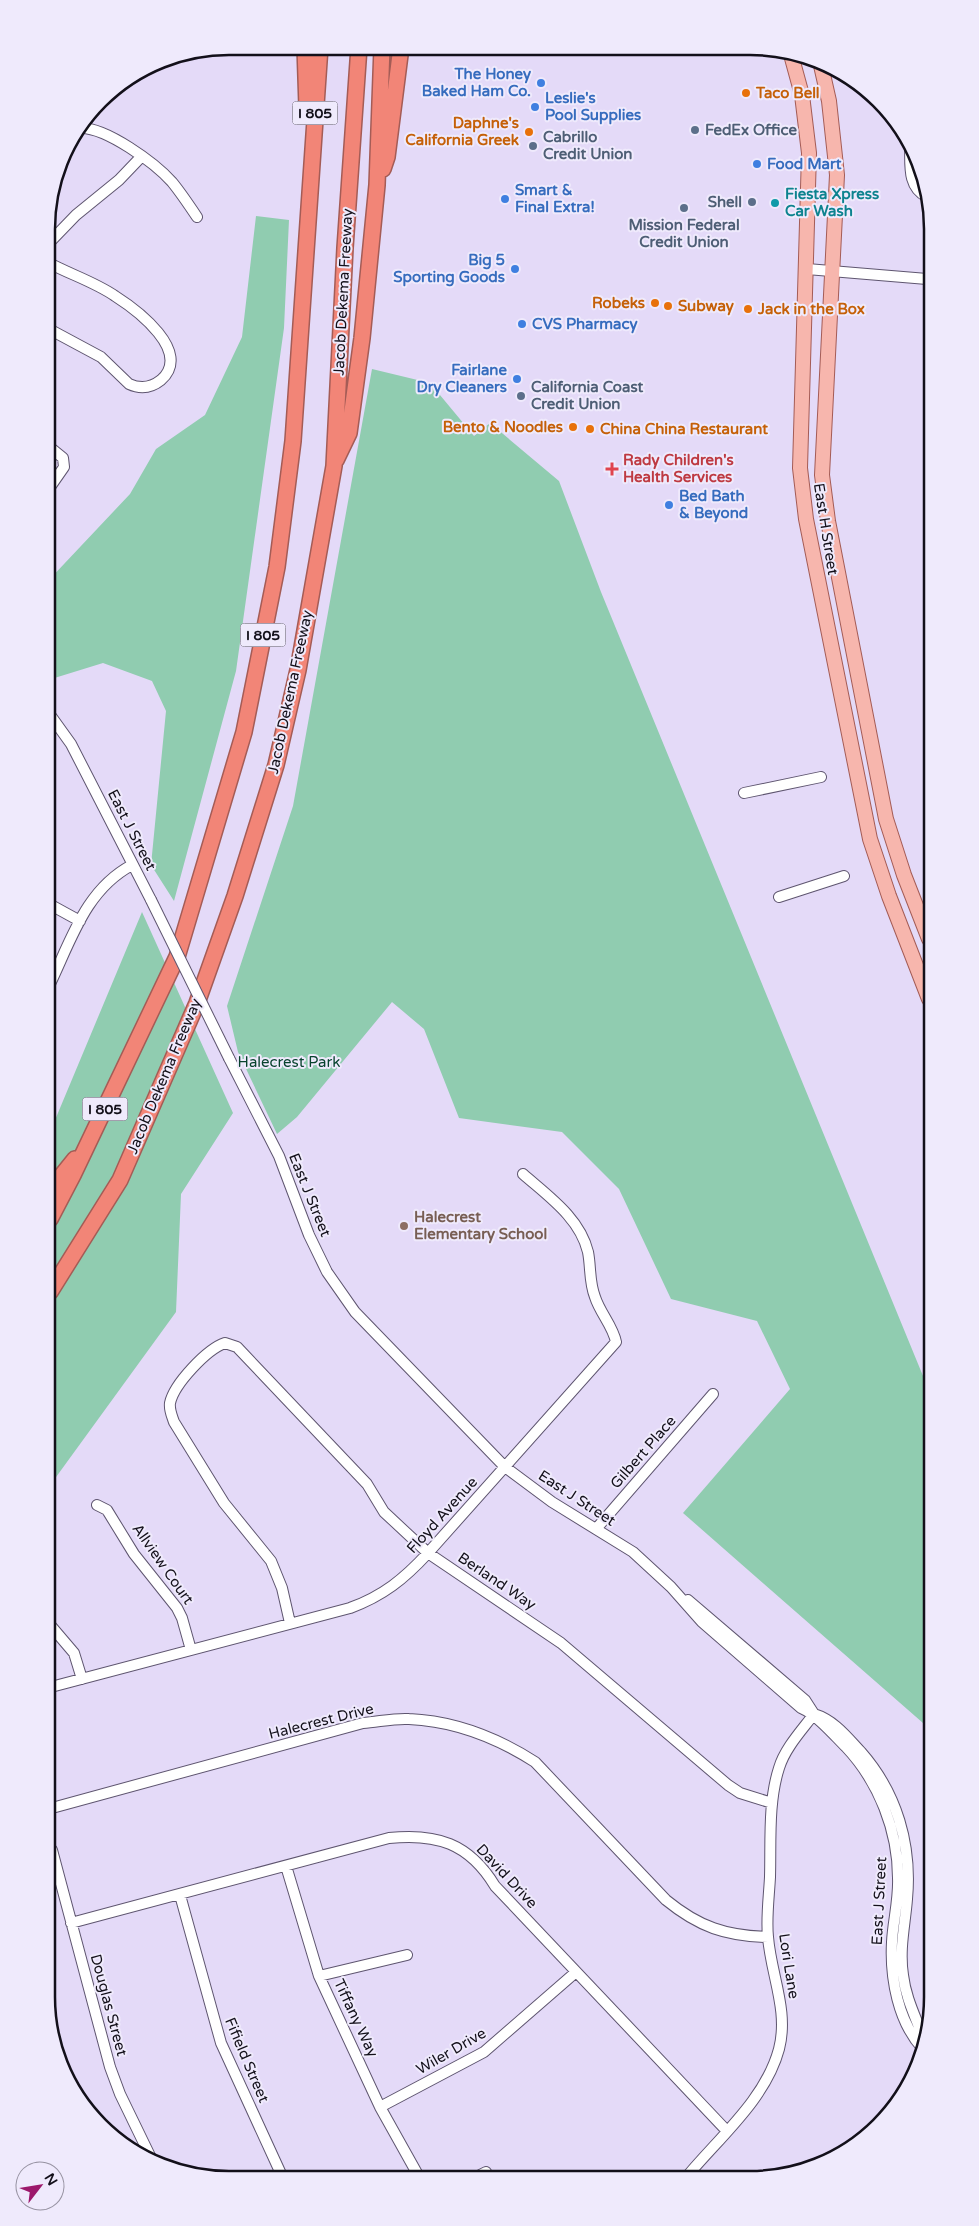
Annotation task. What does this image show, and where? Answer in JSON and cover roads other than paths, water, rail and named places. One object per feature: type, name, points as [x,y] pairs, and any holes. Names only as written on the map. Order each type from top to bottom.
[{"type":"highway","points":[[305,55],[310,179]]},
{"type":"highway","name":"I 805","points":[[55,1209],[177,957],[244,732],[277,567],[292,451],[319,55]]},
{"type":"highway","name":"Jacob Dekema Freeway","points":[[55,1284],[120,1180],[197,1003],[276,765],[296,680],[334,466],[345,248],[358,55]]},
{"type":"highway","points":[[334,466],[349,434],[362,338],[377,185],[382,55]]},
{"type":"highway","points":[[377,185],[387,157],[400,55]]},
{"type":"highway","points":[[55,1181],[86,1146]]},
{"type":"highway","points":[[55,1293],[74,1254]]},
{"type":"main road","name":"East H Street","points":[[793,60],[802,95],[809,153],[800,468],[806,519],[870,839],[889,896],[924,986]]},
{"type":"main road","name":"East H Street","points":[[822,71],[829,101],[836,174],[822,475],[828,521],[886,818],[904,875],[924,926]]},
{"type":"street","points":[[87,129],[106,133],[171,181],[197,217]]},
{"type":"street","points":[[55,237],[76,215],[119,180],[141,157]]},
{"type":"street","points":[[910,160],[910,172],[920,194]]},
{"type":"street","points":[[55,266],[114,295],[144,318],[168,347],[171,358],[169,368],[163,378],[155,384],[144,387],[134,386],[129,384],[102,357],[55,332]]},
{"type":"street","points":[[807,269],[924,278]]},
{"type":"street","points":[[55,452],[63,458],[64,467],[55,480]]},
{"type":"street","name":"East J Street","points":[[55,722],[71,744],[132,865],[152,900],[228,1058],[279,1156],[309,1235],[327,1272],[346,1301],[377,1336],[504,1467],[552,1502],[624,1546],[671,1587],[709,1615],[798,1694],[862,1766],[888,1818],[897,1853],[898,1878],[892,1943],[893,1970],[904,2019],[918,2041]]},
{"type":"street","points":[[744,792],[821,777]]},
{"type":"street","points":[[55,973],[80,921],[100,888],[115,875],[132,865]]},
{"type":"street","points":[[779,897],[844,876]]},
{"type":"street","points":[[55,907],[80,921]]},
{"type":"street","name":"Floyd Avenue","points":[[55,1686],[350,1608],[374,1599],[397,1584],[428,1553],[616,1342],[614,1334],[595,1297],[588,1270],[588,1253],[581,1231],[569,1216],[523,1174]]},
{"type":"street","name":"Berland Way","points":[[290,1623],[282,1588],[271,1561],[224,1503],[174,1422],[170,1411],[174,1388],[215,1347],[226,1343],[237,1347],[367,1484],[384,1512],[428,1553],[561,1643],[728,1785],[740,1793],[772,1803]]},
{"type":"street","name":"Gilbert Place","points":[[596,1529],[713,1394]]},
{"type":"street","name":"Allview Court","points":[[97,1505],[107,1510],[134,1554],[177,1608],[182,1618],[191,1650]]},
{"type":"street","points":[[55,1631],[74,1653],[82,1679]]},
{"type":"street","name":"East J Street","points":[[814,1714],[826,1718],[870,1762],[886,1789],[900,1821],[908,1875],[901,1950],[903,1975],[910,2009],[920,2034]]},
{"type":"street","name":"Lori Lane","points":[[692,2171],[758,2095],[768,2078],[779,2050],[781,2005],[768,1937],[772,1803],[779,1767],[793,1741],[814,1714]]},
{"type":"street","name":"Halecrest Drive","points":[[55,1807],[363,1724],[408,1719],[477,1731],[514,1749],[535,1762],[666,1900],[692,1920],[722,1932],[768,1937]]},
{"type":"street","name":"David Drive","points":[[71,1923],[389,1838],[410,1835],[436,1838],[459,1848],[477,1863],[495,1886],[726,2130]]},
{"type":"street","name":"Douglas Street","points":[[55,1862],[110,2067],[120,2094],[148,2151]]},
{"type":"street","name":"Tiffany Way","points":[[286,1866],[319,1976],[380,2107],[416,2171]]},
{"type":"street","name":"Fifield Street","points":[[180,1894],[221,2043],[280,2171]]},
{"type":"street","points":[[319,1976],[407,1954]]},
{"type":"street","name":"Wiler Drive","points":[[380,2107],[484,2052],[576,1972]]},
{"type":"place","name":"The Honey Baked Ham Co.","points":[[541,83]]},
{"type":"place","name":"Taco Bell","points":[[746,93]]},
{"type":"place","name":"Leslie's Pool Supplies","points":[[535,107]]},
{"type":"place","name":"FedEx Office","points":[[695,130]]},
{"type":"place","name":"Daphne's California Greek","points":[[529,132]]},
{"type":"place","name":"Cabrillo Credit Union","points":[[533,146]]},
{"type":"place","name":"Food Mart","points":[[757,164]]},
{"type":"place","name":"Smart & Final Extra!","points":[[505,199]]},
{"type":"place","name":"Shell","points":[[752,202]]},
{"type":"place","name":"Fiesta Xpress Car Wash","points":[[775,203]]},
{"type":"place","name":"Mission Federal Credit Union","points":[[684,208]]},
{"type":"place","name":"Big 5 Sporting Goods","points":[[515,269]]},
{"type":"place","name":"Robeks","points":[[655,303]]},
{"type":"place","name":"Subway","points":[[668,306]]},
{"type":"place","name":"Jack in the Box","points":[[748,309]]},
{"type":"place","name":"CVS Pharmacy","points":[[522,324]]},
{"type":"place","name":"Fairlane Dry Cleaners","points":[[517,379]]},
{"type":"place","name":"California Coast Credit Union","points":[[521,396]]},
{"type":"place","name":"Bento & Noodles","points":[[573,427]]},
{"type":"place","name":"China China Restaurant","points":[[590,429]]},
{"type":"place","name":"Rady Children's Health Services","points":[[612,469]]},
{"type":"place","name":"Bed Bath & Beyond","points":[[669,505]]},
{"type":"place","name":"Halecrest Elementary School","points":[[404,1226]]},
{"type":"park label","name":"Halecrest Park","points":[[289,1062]]}]
